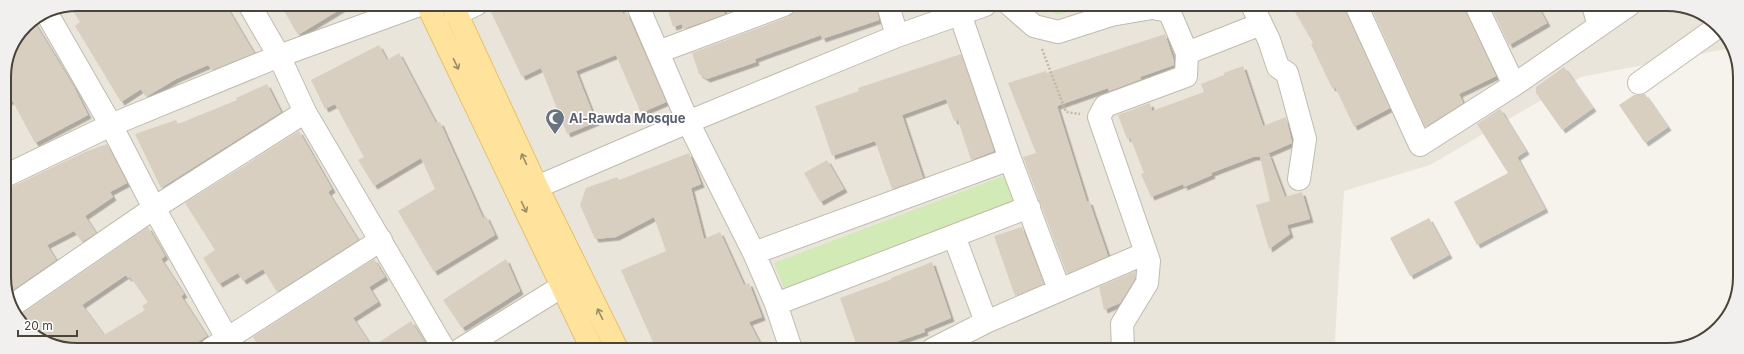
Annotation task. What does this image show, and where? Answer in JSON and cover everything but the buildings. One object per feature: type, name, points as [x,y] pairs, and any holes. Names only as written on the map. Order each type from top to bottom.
[{"type":"main road","points":[[430,11],[589,343]]},
{"type":"main road","points":[[442,35],[457,15],[537,187],[614,343]]},
{"type":"street","points":[[253,11],[279,56],[305,112],[441,343]]},
{"type":"street","points":[[11,173],[111,125],[279,56],[403,11]]},
{"type":"street","points":[[640,11],[688,122],[754,253],[776,304],[789,343]]},
{"type":"street","points":[[658,52],[768,11]]},
{"type":"street","points":[[890,11],[897,36]]},
{"type":"street","points":[[537,187],[688,122],[897,36],[968,11]]},
{"type":"street","points":[[1017,11],[1034,26],[1058,32],[1111,15],[1134,11]]},
{"type":"street","points":[[1123,343],[1122,324],[1146,283],[1149,261],[1099,117],[1105,106],[1186,76],[1187,53],[1169,11]]},
{"type":"street","points":[[1359,11],[1420,145],[1514,85],[1620,11]]},
{"type":"street","points":[[1479,11],[1514,85]]},
{"type":"street","points":[[1595,11],[1599,26]]},
{"type":"street","points":[[960,14],[1010,159],[1059,289]]},
{"type":"street","points":[[1187,53],[1256,14],[1270,40],[1278,67],[1286,73],[1305,139],[1299,179]]},
{"type":"street","points":[[49,18],[111,125],[223,343]]},
{"type":"street","points":[[1640,83],[1714,30]]},
{"type":"street","points":[[16,302],[154,208],[305,112]]},
{"type":"street","points":[[754,253],[1010,159]]},
{"type":"street","points":[[776,304],[1029,207]]},
{"type":"street","points":[[954,236],[986,322]]},
{"type":"street","points":[[227,343],[381,240]]},
{"type":"street","points":[[945,343],[986,322],[1059,289],[1146,253]]},
{"type":"street","points":[[471,343],[561,287]]},
{"type":"path","points":[[1034,26],[1066,112],[1099,117]]},
{"type":"shaded area","points":[[77,11],[1667,11],[1680,12],[1688,15],[1700,20],[1714,30],[1726,49],[1581,77],[1430,165],[1344,191],[1336,343],[64,342],[48,336],[30,324],[18,306],[12,290],[11,73],[13,60],[25,37],[34,27],[44,20],[56,15]]},
{"type":"green space","points":[[1051,11],[1070,11],[1057,15]]},
{"type":"green space","points":[[1006,175],[1019,208],[787,296],[774,263]]},
{"type":"place","name":"Al-Rawda Mosque","points":[[555,135]]}]
